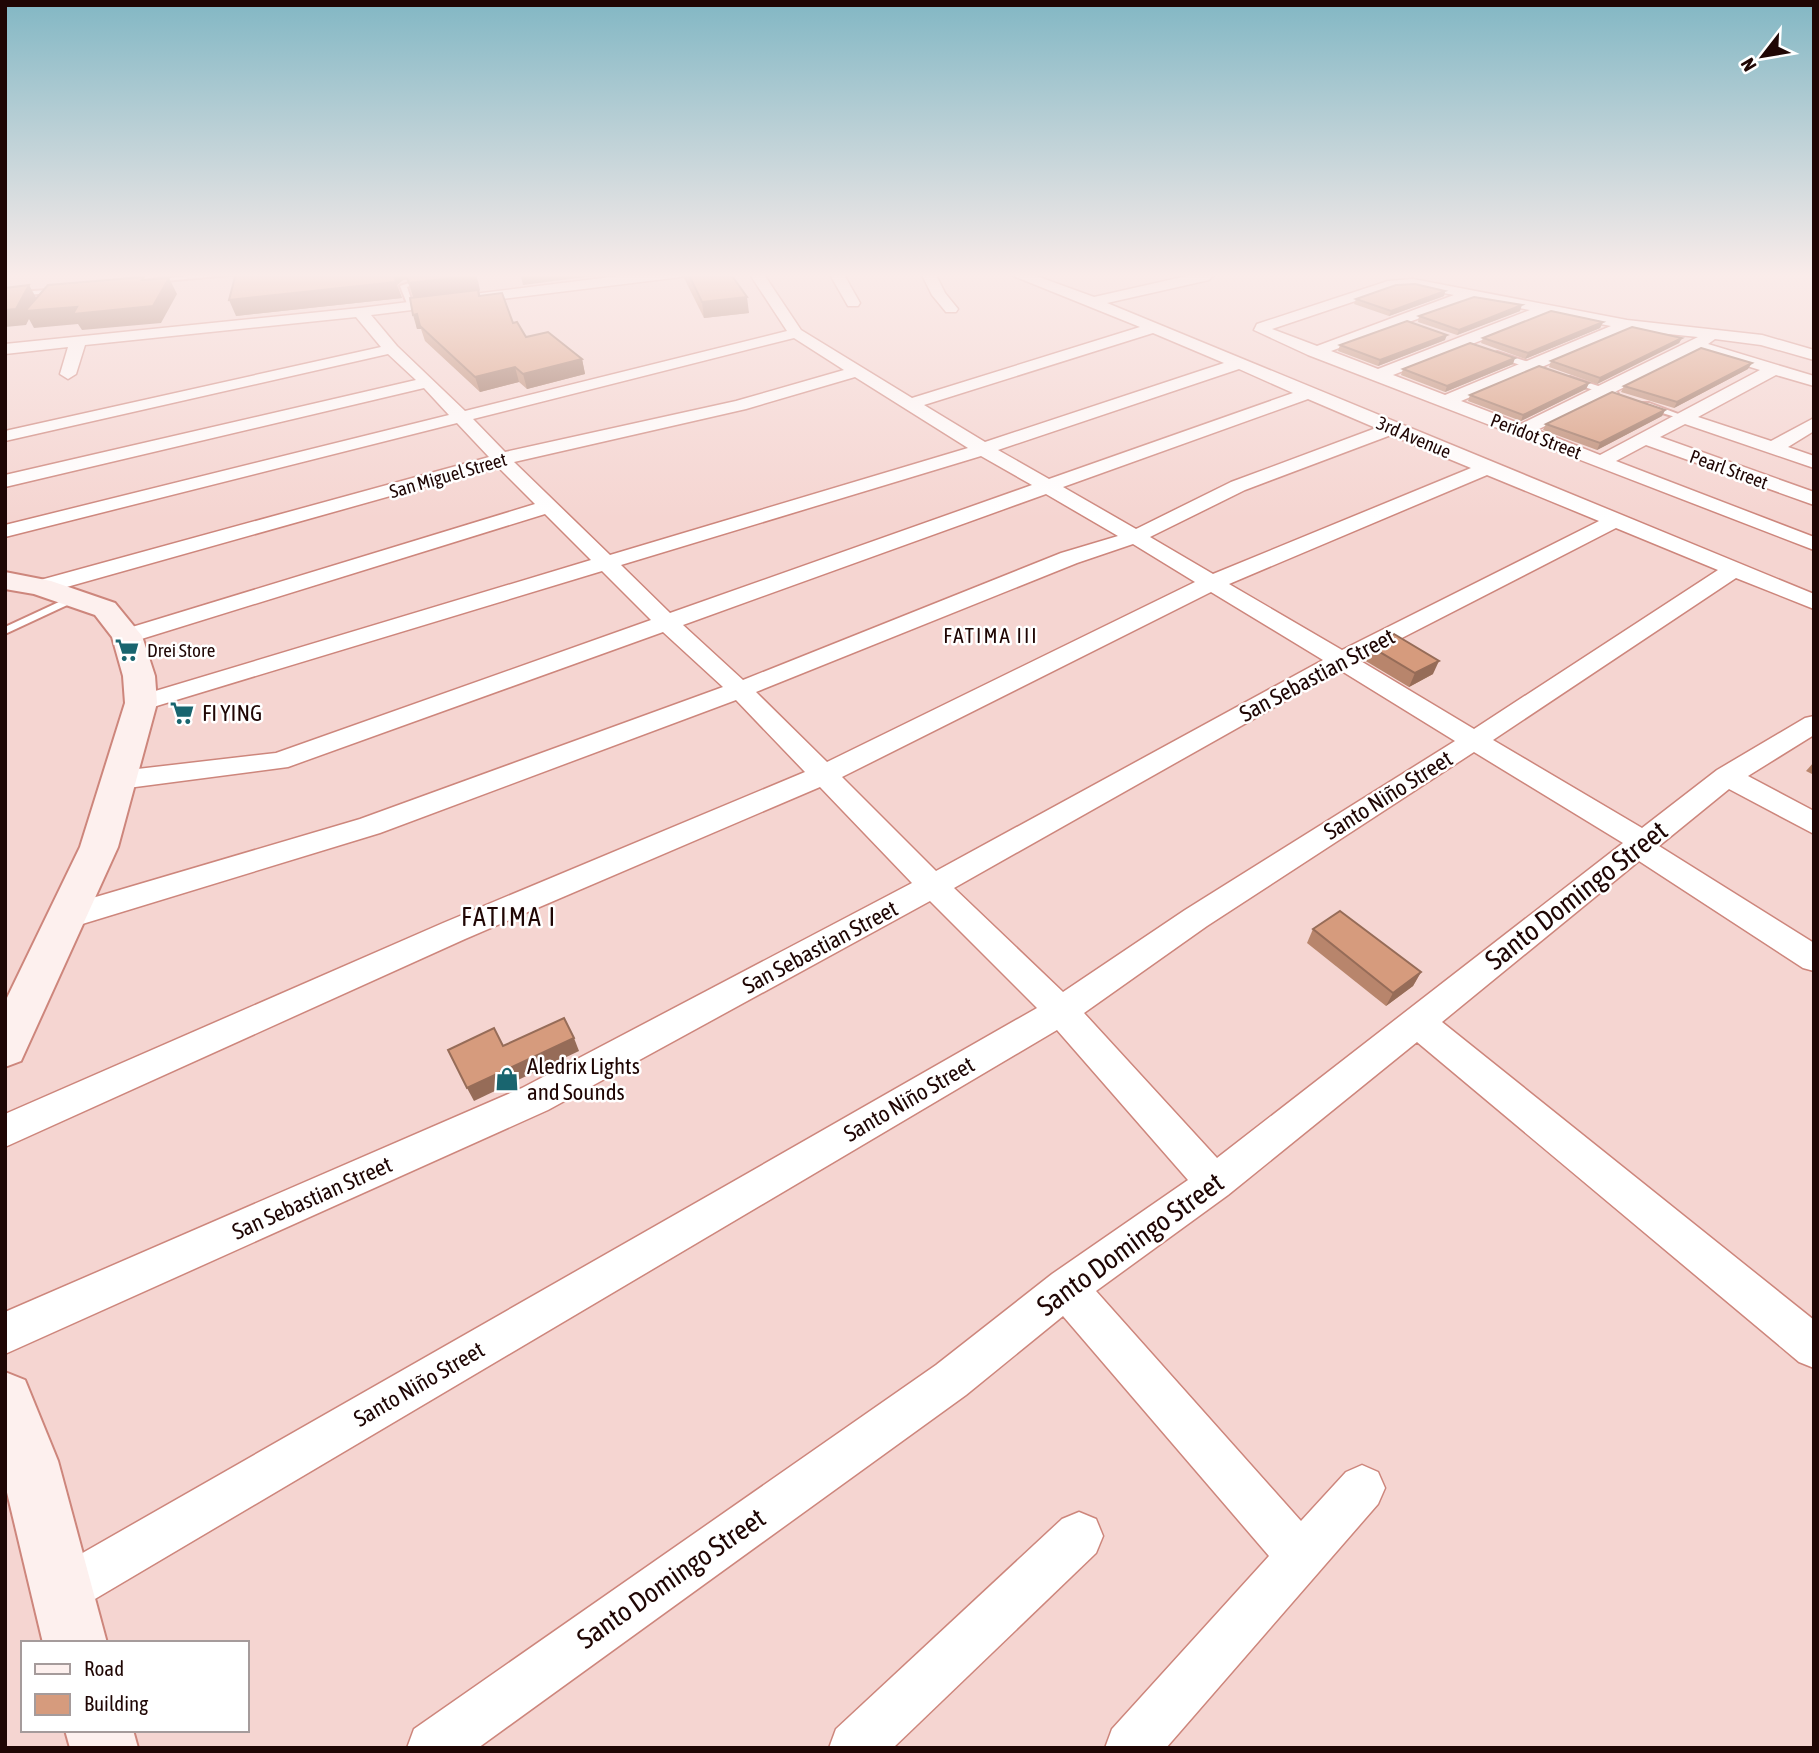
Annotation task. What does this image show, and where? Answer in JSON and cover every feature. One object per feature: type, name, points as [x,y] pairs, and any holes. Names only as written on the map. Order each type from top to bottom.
[{"type":"main road","points":[[5,1048],[99,847],[141,704],[139,676],[127,636],[105,609],[74,597],[16,584]]},
{"type":"main road","points":[[5,1400],[29,1461],[68,1617]]},
{"type":"street","points":[[68,374],[74,355]]},
{"type":"street","points":[[5,436],[365,355]]},
{"type":"street","points":[[398,355],[428,382],[501,459],[666,622],[740,690],[933,887],[1061,1011],[1215,1183]]},
{"type":"street","points":[[5,531],[705,355]]},
{"type":"street","points":[[831,355],[983,449],[1475,740],[1640,844],[1814,959]]},
{"type":"street","points":[[909,404],[1068,355]]},
{"type":"street","name":"3rd Avenue","points":[[1217,355],[1814,602]]},
{"type":"street","name":"Peridot Street","points":[[1321,355],[1814,544]]},
{"type":"street","points":[[1377,376],[1431,355]]},
{"type":"street","points":[[1447,401],[1558,355]]},
{"type":"street","points":[[1521,430],[1678,355]]},
{"type":"street","points":[[1726,355],[1814,381]]},
{"type":"street","points":[[141,704],[983,449],[1239,364]]},
{"type":"street","points":[[1600,462],[1775,369]]},
{"type":"street","name":"San Miguel Street","points":[[16,584],[501,459],[740,405],[857,371]]},
{"type":"street","points":[[5,481],[428,382]]},
{"type":"street","points":[[120,780],[279,761],[1309,393]]},
{"type":"street","points":[[1685,418],[1814,462]]},
{"type":"street","points":[[1773,448],[1814,423]]},
{"type":"street","points":[[66,917],[370,825],[740,690],[1069,558],[1135,537],[1238,486],[1393,428]]},
{"type":"street","name":"Pearl Street","points":[[1644,438],[1814,499]]},
{"type":"street","points":[[5,1132],[454,931],[824,775],[1210,583],[1487,468]]},
{"type":"street","points":[[127,636],[550,506]]},
{"type":"street","name":"San Sebastian Street","points":[[5,1333],[535,1099],[933,887],[1339,661],[1614,521]]},
{"type":"street","name":"Santo Niño Street","points":[[68,1617],[1061,1011],[1196,918],[1475,740],[1734,569]]},
{"type":"street","name":"Santo Domingo Street","points":[[433,1748],[951,1380],[1066,1288],[1215,1183],[1727,776],[1814,724]]},
{"type":"street","points":[[1727,776],[1814,824]]},
{"type":"street","points":[[1416,1021],[1814,1347]]},
{"type":"street","points":[[1066,1288],[1301,1556]]},
{"type":"street","points":[[1131,1748],[1362,1488]]},
{"type":"street","points":[[855,1748],[1079,1536]]},
{"type":"lane","points":[[1500,355],[1628,398]]},
{"type":"lane","points":[[1639,402],[1685,418]]},
{"type":"lane","points":[[5,631],[74,597]]},
{"type":"building","points":[[451,355],[577,355],[582,359],[523,374],[515,367],[475,377]]},
{"type":"building","points":[[1366,355],[1394,355],[1380,360]]},
{"type":"building","points":[[1440,355],[1505,355],[1515,358],[1447,386],[1403,369]]},
{"type":"building","points":[[1566,355],[1648,355],[1600,378],[1551,361]]},
{"type":"building","points":[[1687,355],[1724,355],[1752,363],[1677,402],[1624,386]]},
{"type":"building","points":[[1539,366],[1589,383],[1523,415],[1470,395]]},
{"type":"building","points":[[1612,392],[1665,410],[1600,443],[1546,424]]},
{"type":"building","points":[[1394,634],[1439,661],[1415,673],[1370,646]]},
{"type":"building","points":[[1340,911],[1421,972],[1393,993],[1313,929]]},
{"type":"building","points":[[564,1018],[574,1038],[467,1088],[448,1050],[494,1028],[503,1046]]},
{"type":"place","name":"Drei Store","points":[[127,650]]},
{"type":"place","name":"FI YING","points":[[182,713]]},
{"type":"place","name":"Aledrix Lights and Sounds","points":[[507,1079]]},
{"type":"district","name":"FATIMA III","points":[[991,636]]},
{"type":"district","name":"FATIMA I","points":[[509,917]]}]
